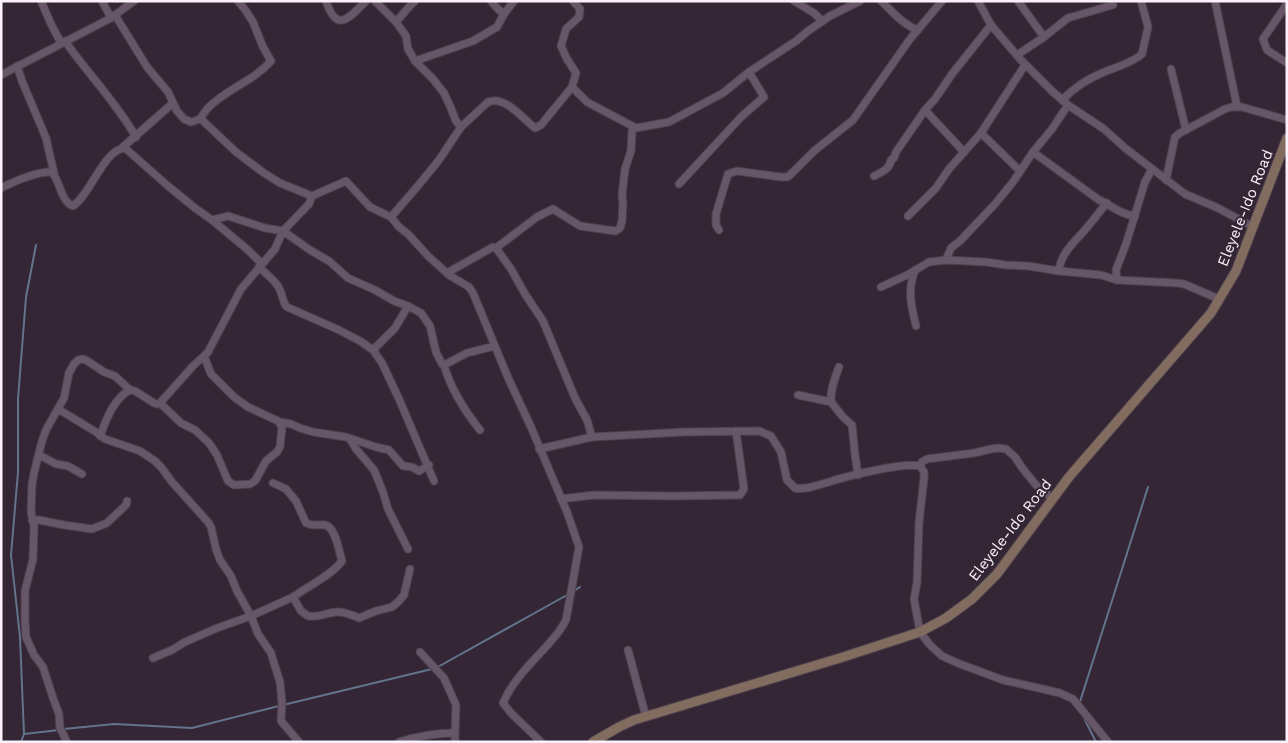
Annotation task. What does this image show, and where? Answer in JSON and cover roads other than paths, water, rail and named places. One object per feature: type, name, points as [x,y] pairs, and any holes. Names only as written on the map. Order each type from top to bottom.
[{"type":"main road","name":"Eleyele-Ido Road","points":[[593,742],[619,727],[646,717],[920,632],[960,609],[998,574],[1069,477],[1211,313],[1236,271],[1287,138]]},
{"type":"street","points":[[41,1],[51,24],[63,42],[106,93],[136,137]]},
{"type":"street","points":[[102,1],[147,66],[168,92],[177,111],[184,119],[191,122],[201,119],[208,108],[266,68],[271,61],[253,22],[238,1]]},
{"type":"street","points":[[1,75],[113,17],[134,1]]},
{"type":"street","points":[[326,1],[334,16],[339,20],[344,20],[366,1]]},
{"type":"street","points":[[374,1],[396,22],[406,36],[408,49],[415,60],[444,93],[456,121],[461,127]]},
{"type":"street","points":[[396,22],[415,1]]},
{"type":"street","points":[[492,1],[504,14]]},
{"type":"street","points":[[415,60],[473,41],[498,27],[504,14],[514,1]]},
{"type":"street","points":[[392,218],[439,160],[461,127],[488,102],[492,100],[497,101],[512,108],[533,127],[538,128],[572,88],[576,73],[561,46],[566,29],[579,17],[580,9],[573,1]]},
{"type":"street","points":[[794,1],[822,21]]},
{"type":"street","points":[[572,88],[587,102],[636,128],[669,122],[724,93],[749,72],[796,41],[822,21],[860,1]]},
{"type":"street","points":[[881,1],[911,27],[918,30]]},
{"type":"street","points":[[719,230],[716,225],[716,214],[728,174],[737,171],[781,177],[790,175],[814,151],[853,120],[910,39],[942,1]]},
{"type":"street","points":[[978,1],[991,25],[1017,56],[1065,103],[1104,129],[1124,148],[1185,194],[1253,226]]},
{"type":"street","points":[[1018,1],[1044,37]]},
{"type":"street","points":[[946,260],[951,248],[995,204],[1013,182],[1033,152],[1052,129],[1070,92],[1101,73],[1129,62],[1142,54],[1148,27],[1141,1]]},
{"type":"street","points":[[1215,1],[1237,106]]},
{"type":"street","points":[[1287,4],[1263,39],[1267,50],[1287,63]]},
{"type":"street","points":[[1017,56],[1068,18],[1113,5]]},
{"type":"street","points":[[874,176],[887,169],[901,144],[925,110],[991,25]]},
{"type":"street","points":[[908,216],[936,188],[949,169],[981,133],[1025,64]]},
{"type":"street","points":[[17,66],[46,138],[54,173],[66,201],[72,206],[77,203],[93,182],[104,163],[116,150],[123,148],[173,103]]},
{"type":"street","points":[[1171,69],[1186,130]]},
{"type":"street","points":[[679,184],[742,116],[764,97],[749,72]]},
{"type":"street","points":[[1166,180],[1174,139],[1177,135],[1225,109],[1237,106],[1287,120]]},
{"type":"street","points":[[925,110],[964,152]]},
{"type":"street","points":[[201,119],[236,152],[264,173],[280,183],[312,196]]},
{"type":"street","points":[[447,273],[493,247],[496,248],[537,217],[553,209],[580,226],[608,230],[620,228],[625,169],[631,151],[634,127]]},
{"type":"street","points":[[981,133],[1020,171]]},
{"type":"street","points":[[123,148],[248,250],[278,286],[284,304],[287,307],[338,330],[373,350],[400,399],[434,481]]},
{"type":"street","points":[[1033,152],[1099,200],[1126,215],[1135,216]]},
{"type":"street","points":[[1117,280],[1116,270],[1145,182],[1152,169]]},
{"type":"street","points":[[1,188],[39,174],[50,171],[54,173]]},
{"type":"street","points":[[160,403],[208,352],[241,289],[275,249],[283,231],[308,204],[312,196],[346,181],[370,207],[392,218],[428,256],[447,273],[471,290],[567,512],[579,546],[566,620],[553,640],[519,677],[503,702],[511,713],[540,742]]},
{"type":"street","points":[[1059,271],[1060,261],[1071,245],[1107,203]]},
{"type":"street","points":[[212,220],[228,216],[265,228],[283,231],[328,261],[348,278],[421,313],[430,326],[436,352],[440,362],[444,365],[461,404],[480,430]]},
{"type":"street","points":[[496,248],[542,321],[575,398],[588,420],[592,437]]},
{"type":"street","points":[[881,287],[929,262],[946,260],[1028,266],[1101,275],[1117,280],[1177,283],[1219,298]]},
{"type":"street","points":[[915,270],[910,285],[911,307],[916,326]]},
{"type":"street","points":[[373,350],[395,328],[408,306]]},
{"type":"street","points":[[444,365],[467,353],[495,346]]},
{"type":"street","points":[[204,356],[211,374],[234,397],[248,407],[280,422],[313,432],[350,438],[376,448],[388,450],[403,466],[412,467],[418,471],[428,465]]},
{"type":"street","points":[[67,742],[60,728],[59,714],[43,668],[28,643],[25,628],[25,591],[33,559],[34,526],[31,512],[34,473],[46,430],[66,391],[69,373],[74,364],[82,359],[86,360],[104,372],[115,376],[130,390],[135,391],[154,403],[160,403],[179,421],[195,430],[209,443],[217,455],[228,481],[234,485],[253,483],[266,461],[279,450],[282,427],[280,422]]},
{"type":"street","points":[[838,367],[830,396],[831,402],[853,427],[858,474]]},
{"type":"street","points":[[100,436],[118,399],[130,390]]},
{"type":"street","points":[[798,395],[831,402]]},
{"type":"street","points":[[58,409],[110,442],[140,451],[155,461],[208,522],[220,560],[231,576],[258,634],[270,653],[278,673],[282,696],[281,721],[299,742]]},
{"type":"street","points":[[540,449],[592,437],[759,430],[772,436],[781,452],[787,480],[795,488],[804,488],[858,474],[905,465],[920,466],[924,472],[924,478],[919,523],[917,583],[914,599],[920,632],[942,656],[960,664],[1003,680],[1060,693],[1068,697],[1079,706],[1108,742]]},
{"type":"street","points":[[561,499],[594,495],[740,495],[744,489],[736,431]]},
{"type":"street","points":[[350,438],[356,449],[374,470],[388,508],[408,549]]},
{"type":"street","points":[[920,466],[927,459],[998,448],[1006,450],[1015,457],[1036,485],[1053,499]]},
{"type":"street","points":[[38,457],[44,457],[56,464],[68,466],[82,474]]},
{"type":"street","points":[[153,658],[217,628],[251,616],[293,597],[338,567],[342,561],[335,535],[330,527],[326,525],[312,526],[306,523],[296,501],[286,489],[273,483]]},
{"type":"street","points":[[32,520],[92,529],[107,523],[127,501]]},
{"type":"street","points":[[293,597],[301,611],[308,616],[321,616],[337,612],[359,618],[392,607],[399,601],[404,595],[410,569]]},
{"type":"street","points":[[628,650],[646,717]]},
{"type":"street","points":[[420,652],[444,678],[456,705],[455,742]]},
{"type":"street","points":[[399,742],[412,737],[455,733]]},
{"type":"waterway","points":[[21,742],[24,734],[20,637],[11,555],[18,472],[18,399],[26,297],[36,245]]},
{"type":"waterway","points":[[1079,705],[1148,487]]},
{"type":"waterway","points":[[574,591],[580,587]]},
{"type":"waterway","points":[[436,668],[567,595]]},
{"type":"waterway","points":[[283,705],[432,669]]},
{"type":"waterway","points":[[64,729],[114,724],[192,728],[279,706]]},
{"type":"waterway","points":[[1084,718],[1096,742]]},
{"type":"waterway","points":[[24,734],[59,730]]}]
